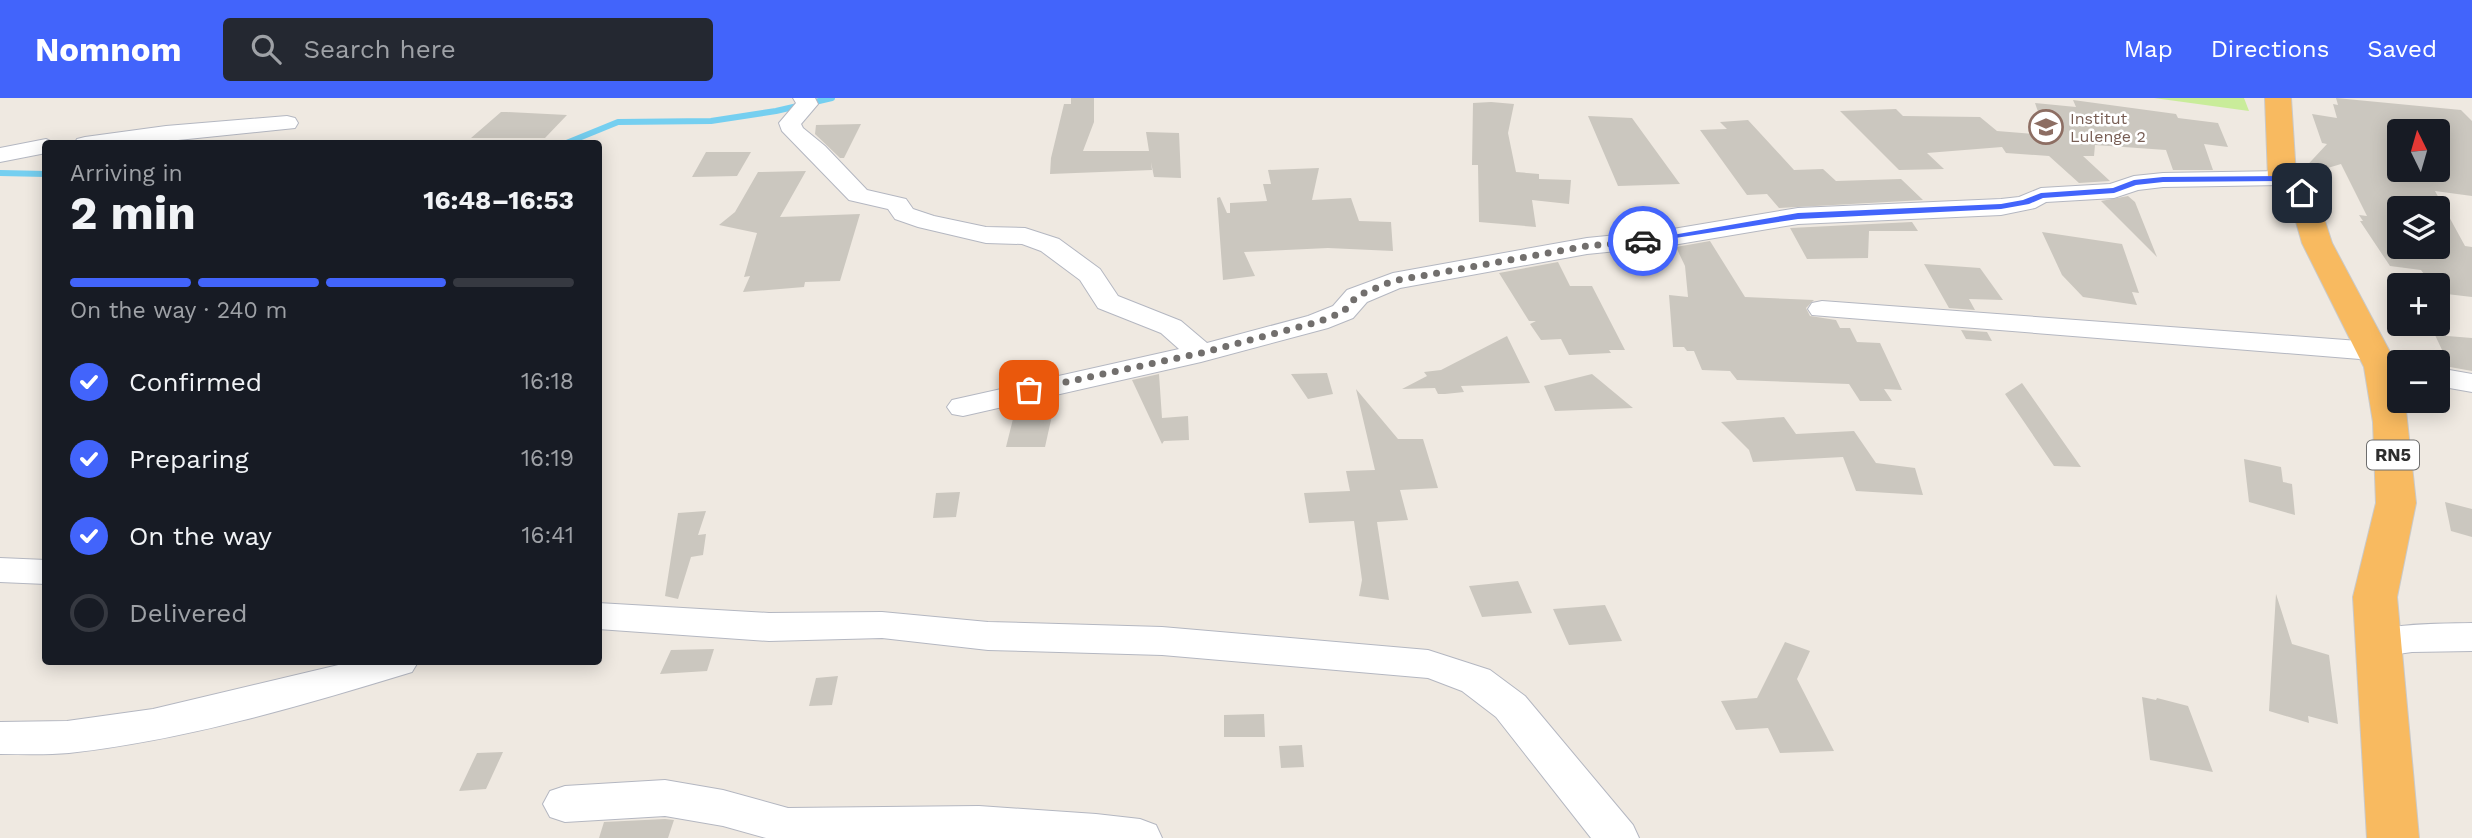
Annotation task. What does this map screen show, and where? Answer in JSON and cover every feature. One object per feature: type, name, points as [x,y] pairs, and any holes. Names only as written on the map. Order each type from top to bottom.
[{"type":"highway","points":[[2278,98],[2282,178]]},
{"type":"highway","name":"RN5","points":[[2282,178],[2302,193],[2317,243],[2384,362],[2396,503],[2375,597],[2393,838]]},
{"type":"street","points":[[804,98],[807,104],[790,123],[793,131],[817,151],[858,195],[897,204],[904,214],[927,222],[986,235],[1026,236],[1050,245],[1090,275],[1108,302],[1171,327],[1201,353]]},
{"type":"street","points":[[114,140],[166,133],[287,124]]},
{"type":"street","points":[[0,155],[42,147]]},
{"type":"street","points":[[963,407],[1201,353],[1318,322],[1343,312],[1357,296],[1393,281],[1587,246],[1667,238],[1798,216],[2001,207],[2026,202],[2041,195],[2114,191],[2134,183],[2163,180],[2282,178]]},
{"type":"street","points":[[1822,309],[2384,362]]},
{"type":"street","points":[[0,570],[42,572]]},
{"type":"street","points":[[602,616],[769,627],[882,625],[988,636],[1162,641],[1428,664],[1455,670],[1490,688],[1528,722],[1569,779],[1617,838]]},
{"type":"street","points":[[2377,643],[2412,638],[2472,637]]},
{"type":"street","points":[[0,738],[66,737],[153,725],[338,680],[388,665]]},
{"type":"street","points":[[565,804],[666,798],[723,808],[788,826],[979,824],[1096,832],[1140,838]]},
{"type":"green space","points":[[2154,98],[2244,98],[2249,111]]},
{"type":"building","points":[[1071,98],[1094,98],[1094,122],[1083,151],[1149,151],[1146,132],[1179,133],[1181,178],[1154,177],[1151,162],[1152,170],[1050,174],[1051,158],[1064,104],[1071,104]]},
{"type":"building","points":[[2336,98],[2461,110],[2472,121],[2472,196],[2435,191],[2438,196],[2387,196],[2387,259],[2450,259],[2450,218],[2465,246],[2472,247],[2472,297],[2450,294],[2450,273],[2423,273],[2421,270],[2390,266],[2360,221],[2363,221],[2359,215],[2367,216],[2341,164],[2301,176],[2299,174],[2327,144],[2322,143],[2312,114],[2337,118],[2333,104],[2338,105]]},
{"type":"building","points":[[2073,100],[2176,114],[2178,118],[2218,123],[2228,147],[2204,144],[2213,170],[2173,170],[2166,150],[2095,145],[2094,156],[2083,156],[2110,181],[2079,183],[2049,156],[2006,153],[2002,147],[1927,153],[1944,169],[1899,170],[1840,111],[1896,109],[1903,116],[1980,117],[1997,131],[2046,135],[2035,103],[2076,107]]},
{"type":"building","points":[[1473,103],[1514,104],[1508,133],[1516,172],[1539,174],[1539,179],[1571,180],[1569,204],[1532,200],[1536,227],[1479,222],[1478,165],[1472,165]]},
{"type":"building","points":[[501,112],[567,115],[545,138],[471,138]]},
{"type":"building","points":[[1588,116],[1632,118],[1680,184],[1618,186]]},
{"type":"building","points":[[1748,120],[1794,170],[1823,169],[1836,181],[1901,179],[1923,200],[1779,208],[1767,194],[1747,195],[1700,130],[1727,129],[1720,122]]},
{"type":"building","points":[[861,124],[844,158],[840,158],[815,134],[816,125]]},
{"type":"building","points":[[706,152],[751,152],[737,176],[692,177]]},
{"type":"building","points":[[1319,168],[1312,200],[1351,198],[1359,221],[1391,222],[1393,251],[1328,248],[1244,252],[1255,276],[1223,280],[1217,198],[1220,197],[1227,213],[1230,213],[1230,203],[1267,201],[1263,184],[1271,184],[1268,170]]},
{"type":"building","points":[[806,171],[780,217],[860,214],[840,281],[805,282],[804,287],[743,292],[750,276],[744,277],[757,233],[719,225],[735,212],[758,172]]},
{"type":"building","points":[[2128,196],[2135,202],[2157,257],[2101,201]]},
{"type":"building","points":[[1912,222],[1918,231],[1869,231],[1868,258],[1807,259],[1790,228]]},
{"type":"building","points":[[2042,232],[2122,244],[2139,293],[2132,292],[2137,305],[2083,297],[2062,275]]},
{"type":"building","points":[[1710,241],[1745,297],[1814,300],[1806,308],[1810,316],[1836,320],[1840,328],[1850,328],[1857,342],[1880,343],[1902,390],[1884,389],[1892,401],[1860,401],[1849,384],[1737,380],[1730,371],[1702,370],[1694,351],[1673,347],[1669,295],[1688,297],[1685,266],[1676,247]]},
{"type":"building","points":[[1558,262],[1570,286],[1592,286],[1625,350],[1569,355],[1561,339],[1541,340],[1530,324],[1536,321],[1529,321],[1499,273]]},
{"type":"building","points":[[1924,264],[1980,268],[2003,300],[1969,299],[1975,310],[1949,308]]},
{"type":"building","points":[[1961,330],[1987,332],[1992,341],[1966,339]]},
{"type":"building","points":[[1507,336],[1530,383],[1461,386],[1464,392],[1445,394],[1438,394],[1435,388],[1402,389],[1427,376],[1424,372],[1441,370]]},
{"type":"building","points":[[2435,336],[2472,338],[2472,371],[2450,367],[2450,350],[2442,350]]},
{"type":"building","points":[[1327,373],[1333,394],[1308,399],[1291,374]]},
{"type":"building","points":[[1159,374],[1162,418],[1188,416],[1189,440],[1164,441],[1162,444],[1132,380]]},
{"type":"building","points":[[1592,374],[1633,408],[1555,411],[1544,386]]},
{"type":"building","points":[[2022,383],[2081,467],[2054,466],[2005,394]]},
{"type":"building","points":[[1356,389],[1398,439],[1423,439],[1438,488],[1400,490],[1408,520],[1377,522],[1389,600],[1359,596],[1362,580],[1354,521],[1309,523],[1304,493],[1350,491],[1346,471],[1375,470]]},
{"type":"building","points":[[1015,411],[1053,411],[1045,447],[1006,447]]},
{"type":"building","points":[[1784,417],[1796,434],[1854,431],[1876,463],[1915,468],[1923,495],[1856,491],[1843,457],[1753,462],[1749,450],[1721,422]]},
{"type":"building","points":[[2244,459],[2281,467],[2283,482],[2292,484],[2295,515],[2249,502]]},
{"type":"building","points":[[960,492],[956,517],[933,518],[936,493]]},
{"type":"building","points":[[2445,502],[2472,509],[2472,537],[2451,531]]},
{"type":"building","points":[[706,511],[698,535],[706,534],[703,555],[691,557],[678,599],[665,596],[678,513]]},
{"type":"building","points":[[1518,581],[1532,613],[1482,617],[1469,586]]},
{"type":"building","points":[[2276,594],[2292,644],[2329,655],[2338,724],[2308,716],[2309,723],[2269,711]]},
{"type":"building","points":[[1605,605],[1622,641],[1569,645],[1553,609]]},
{"type":"building","points":[[1785,642],[1810,651],[1797,679],[1834,751],[1780,753],[1768,728],[1736,730],[1721,701],[1757,698]]},
{"type":"building","points":[[714,649],[707,671],[660,674],[671,650]]},
{"type":"building","points":[[838,676],[832,705],[809,706],[816,678]]},
{"type":"building","points":[[2142,697],[2188,706],[2213,772],[2150,760]]},
{"type":"building","points":[[1264,714],[1265,737],[1224,737],[1224,715]]},
{"type":"building","points":[[1302,745],[1304,767],[1281,768],[1279,746]]},
{"type":"building","points":[[503,752],[486,789],[459,791],[477,753]]},
{"type":"building","points":[[674,820],[668,838],[599,838],[604,822]]},
{"type":"waterway","points":[[574,140],[618,122],[711,121],[776,111],[832,98]]},
{"type":"waterway","points":[[0,173],[42,174]]},
{"type":"way so far","points":[[1029,390],[1201,353],[1318,322],[1343,312],[1357,296],[1393,281],[1587,246],[1643,241]]},
{"type":"place","name":"Institut Lulenge 2","points":[[2046,127]]},
{"type":"route","points":[[1643,241],[1798,216],[2001,207],[2026,202],[2041,195],[2114,191],[2134,183],[2163,180],[2282,178],[2302,193]]}]
